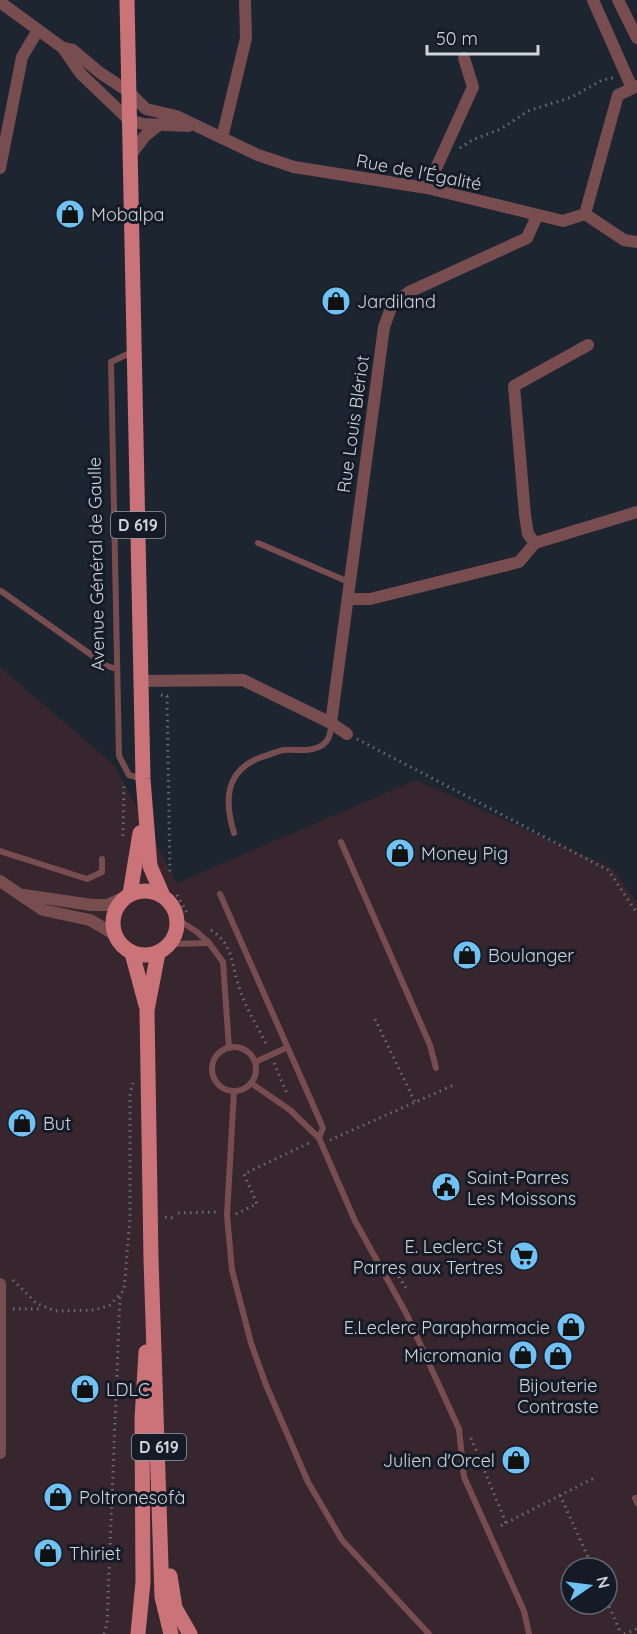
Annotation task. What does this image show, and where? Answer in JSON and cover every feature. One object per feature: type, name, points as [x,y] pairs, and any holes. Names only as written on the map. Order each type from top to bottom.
[{"type":"main road","name":"D 619","points":[[127,0],[143,779],[150,866],[167,893]]},
{"type":"main road","name":"D 619","points":[[128,896],[139,848],[143,779]]},
{"type":"main road","points":[[137,891],[167,893],[173,906],[184,919],[164,948],[145,956],[132,953],[121,945],[114,934],[112,920],[116,907],[137,891]]},
{"type":"main road","name":"D 619","points":[[147,1010],[164,948]]},
{"type":"main road","name":"D 619","points":[[132,953],[147,1010],[151,1259],[160,1477],[162,1597],[171,1634]]},
{"type":"main road","name":"D 619","points":[[138,1634],[143,1582],[142,1419],[151,1259]]},
{"type":"main road","points":[[160,1477],[169,1513],[170,1581],[176,1608],[190,1634]]},
{"type":"street","points":[[222,138],[246,38],[245,0]]},
{"type":"street","points":[[593,0],[627,75],[635,87],[618,95],[585,214],[624,240],[637,242]]},
{"type":"street","points":[[618,0],[637,38]]},
{"type":"street","points":[[0,2],[63,48],[81,74],[129,120]]},
{"type":"street","points":[[0,168],[22,57],[38,30]]},
{"type":"street","name":"Rue de l'Égalité","points":[[63,48],[73,50],[99,72],[129,92],[146,109],[176,116],[192,126],[258,155],[294,167],[427,188],[563,221],[585,214]]},
{"type":"street","points":[[427,188],[473,87],[464,58]]},
{"type":"street","name":"Rue de l'Égalité","points":[[129,120],[142,124],[192,126]]},
{"type":"street","points":[[129,158],[145,136],[160,124]]},
{"type":"street","name":"Rue Louis Blériot","points":[[331,723],[384,327],[392,305],[409,292],[527,238],[537,216]]},
{"type":"street","points":[[535,543],[528,534],[525,515],[514,386],[588,345]]},
{"type":"street","points":[[349,599],[370,599],[519,562],[535,543],[637,512]]},
{"type":"street","points":[[140,681],[243,680],[331,723],[347,734]]},
{"type":"street","points":[[0,881],[43,910],[90,920],[114,934]]},
{"type":"street","points":[[17,894],[92,905],[107,905],[128,896]]},
{"type":"street","points":[[0,1453],[5,1281]]},
{"type":"lane","name":"Avenue Général de Gaulle","points":[[125,766],[119,756],[111,362],[134,351]]},
{"type":"lane","points":[[258,543],[351,583]]},
{"type":"lane","points":[[2,591],[107,666],[117,669]]},
{"type":"lane","points":[[234,833],[228,814],[230,786],[238,770],[251,761],[282,750],[316,748],[326,743],[332,734],[331,723]]},
{"type":"lane","points":[[125,766],[129,775],[143,779]]},
{"type":"lane","points":[[341,842],[430,1045],[436,1068]]},
{"type":"lane","points":[[0,851],[87,879],[102,872],[102,860]]},
{"type":"lane","points":[[220,894],[321,1130],[319,1139]]},
{"type":"lane","points":[[184,919],[223,962],[229,1048]]},
{"type":"lane","points":[[164,948],[208,943]]},
{"type":"lane","points":[[229,1048],[245,1050],[255,1062],[256,1069],[251,1083],[234,1091],[218,1084],[212,1073],[215,1059],[229,1048]]},
{"type":"lane","points":[[255,1062],[286,1048]]},
{"type":"lane","points":[[251,1083],[290,1110],[319,1139],[357,1225],[402,1305],[459,1429],[464,1477],[524,1611],[528,1634]]},
{"type":"lane","points":[[234,1091],[227,1215],[232,1270],[251,1343],[266,1385],[308,1482],[342,1540],[429,1634]]},
{"type":"lane","points":[[524,1611],[524,1634]]},
{"type":"path","points":[[454,152],[472,140],[501,129],[528,111],[572,98],[602,80],[627,75]]},
{"type":"path","points":[[161,696],[167,696],[170,878]]},
{"type":"path","points":[[347,734],[608,870],[637,912]]},
{"type":"path","points":[[123,845],[125,766]]},
{"type":"path","points":[[167,893],[176,894],[184,919]]},
{"type":"path","points":[[206,927],[225,942],[233,954],[238,986],[288,1096]]},
{"type":"path","points":[[375,1019],[415,1102]]},
{"type":"path","points":[[11,1309],[95,1310],[110,1305],[124,1290],[130,1218],[129,1093],[136,1076]]},
{"type":"path","points":[[178,1213],[236,1214],[257,1204],[244,1174],[312,1141],[331,1139],[456,1084]]},
{"type":"path","points":[[321,1130],[331,1139]]},
{"type":"path","points":[[5,1281],[45,1309]]},
{"type":"path","points":[[104,1634],[107,1623],[120,1296]]},
{"type":"path","points":[[506,1523],[594,1478]]},
{"type":"path","points":[[560,1495],[588,1556]]},
{"type":"path","points":[[614,1616],[622,1634],[637,1629]]},
{"type":"shaded area","points":[[0,667],[114,765],[177,883],[416,780],[612,868],[637,902],[637,1634],[0,1634]]},
{"type":"place","name":"Mobalpa","points":[[70,214]]},
{"type":"place","name":"Jardiland","points":[[336,301]]},
{"type":"place","name":"Money Pig","points":[[400,853]]},
{"type":"place","name":"Boulanger","points":[[467,955]]},
{"type":"place","name":"But","points":[[22,1123]]},
{"type":"place","name":"Saint-Parres Les Moissons","points":[[446,1187]]},
{"type":"place","name":"E. Leclerc St Parres aux Tertres","points":[[524,1256]]},
{"type":"place","name":"E.Leclerc Parapharmacie","points":[[571,1327]]},
{"type":"place","name":"Micromania","points":[[523,1355]]},
{"type":"place","name":"Bijouterie Contraste","points":[[558,1356]]},
{"type":"place","name":"LDLC","points":[[85,1389]]},
{"type":"place","name":"Julien d'Orcel","points":[[516,1460]]},
{"type":"place","name":"Poltronesofà","points":[[58,1497]]},
{"type":"place","name":"Thiriet","points":[[48,1553]]}]
